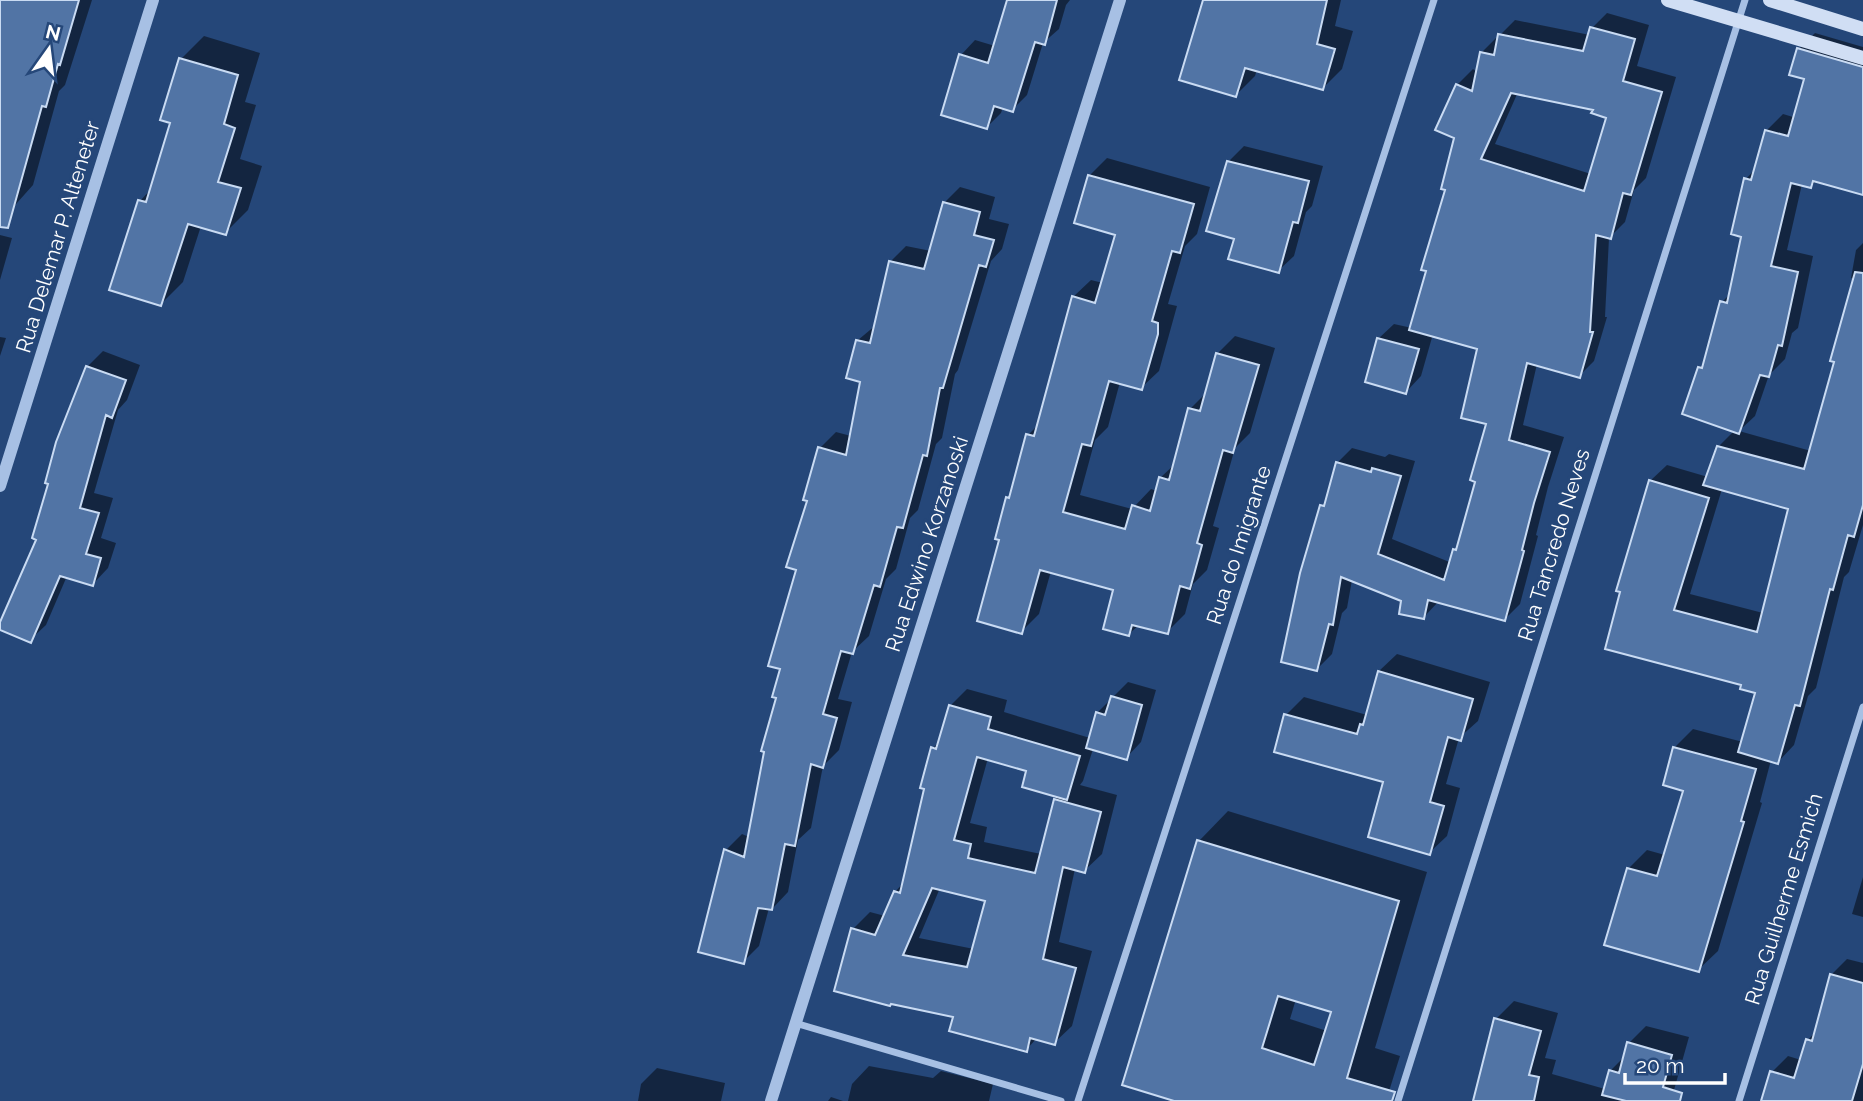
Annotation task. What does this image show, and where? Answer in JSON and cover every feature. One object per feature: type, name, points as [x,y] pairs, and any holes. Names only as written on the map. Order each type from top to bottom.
[{"type":"main road","points":[[1668,0],[1863,58]]},
{"type":"main road","points":[[1770,0],[1863,29]]},
{"type":"street","name":"Rua Delemar P. Alteneter","points":[[0,486],[153,0]]},
{"type":"street","name":"Rua Edwino Korzanoski","points":[[771,1101],[1120,0]]},
{"type":"street","name":"Rua do Imigrante","points":[[1078,1101],[1434,0]]},
{"type":"street","name":"Rua Tancredo Neves","points":[[1398,1101],[1745,0]]},
{"type":"street","name":"Rua Guilherme Esmich","points":[[1739,1101],[1863,707]]},
{"type":"street","points":[[794,1023],[1061,1101]]},
{"type":"building","points":[[0,0],[79,0],[46,107],[42,106],[8,228],[0,227]]},
{"type":"building","points":[[1007,0],[1057,0],[1045,45],[1035,42],[1013,112],[994,106],[987,129],[941,115],[959,54],[988,63]]},
{"type":"building","points":[[1203,0],[1327,0],[1317,44],[1335,49],[1323,90],[1245,68],[1236,97],[1179,80]]},
{"type":"building","points":[[1590,27],[1635,39],[1623,81],[1662,92],[1631,195],[1623,193],[1611,239],[1596,235],[1590,332],[1593,332],[1580,378],[1527,363],[1509,440],[1550,452],[1534,503],[1505,621],[1428,600],[1424,619],[1399,614],[1401,601],[1341,577],[1333,625],[1329,624],[1317,671],[1281,662],[1300,573],[1320,505],[1324,506],[1336,462],[1371,472],[1372,468],[1401,476],[1378,554],[1444,580],[1453,549],[1456,550],[1475,482],[1470,480],[1486,424],[1461,418],[1477,349],[1409,330],[1426,271],[1421,270],[1445,190],[1441,189],[1454,138],[1435,130],[1456,84],[1472,91],[1480,52],[1494,55],[1498,34],[1583,51]],"holes":[[[1511,93],[1593,110],[1591,113],[1606,118],[1584,191],[1481,159]]]},
{"type":"building","points":[[1797,48],[1863,67],[1863,195],[1813,181],[1811,188],[1791,183],[1771,266],[1798,272],[1782,346],[1778,345],[1769,377],[1760,375],[1739,434],[1682,414],[1698,367],[1702,368],[1720,301],[1727,303],[1741,237],[1731,234],[1744,178],[1751,180],[1765,130],[1788,136],[1804,79],[1789,75]]},
{"type":"building","points":[[179,58],[238,75],[224,124],[235,128],[218,182],[241,188],[226,235],[188,224],[161,306],[109,290],[138,200],[146,202],[170,123],[160,120]]},
{"type":"building","points":[[1227,161],[1309,181],[1298,223],[1293,222],[1279,273],[1228,259],[1234,239],[1206,231]]},
{"type":"building","points":[[1088,175],[1194,204],[1180,253],[1172,251],[1152,321],[1158,323],[1158,334],[1142,390],[1109,381],[1091,446],[1082,444],[1063,512],[1125,529],[1132,505],[1150,511],[1159,477],[1169,480],[1188,408],[1200,411],[1216,353],[1259,365],[1233,453],[1223,450],[1197,543],[1202,545],[1190,589],[1180,586],[1168,634],[1132,625],[1129,636],[1103,629],[1113,590],[1040,570],[1022,634],[977,621],[999,540],[995,539],[1006,497],[1009,498],[1026,434],[1034,436],[1072,296],[1095,303],[1115,235],[1074,223]]},
{"type":"building","points":[[943,202],[980,212],[974,235],[994,240],[986,267],[979,265],[943,388],[940,388],[927,456],[923,455],[903,528],[897,527],[880,587],[874,585],[853,654],[841,651],[823,714],[837,718],[823,768],[811,764],[795,846],[785,844],[772,910],[758,908],[744,964],[698,952],[724,849],[744,857],[764,752],[761,751],[776,698],[772,697],[780,669],[768,666],[796,570],[786,567],[807,501],[803,500],[818,447],[846,455],[860,382],[846,378],[856,340],[870,343],[889,261],[924,269]]},
{"type":"building","points":[[1855,272],[1863,273],[1863,505],[1854,537],[1848,535],[1833,590],[1830,589],[1800,706],[1795,705],[1778,764],[1738,752],[1755,693],[1740,689],[1741,685],[1605,649],[1620,592],[1616,591],[1649,480],[1709,498],[1674,610],[1757,632],[1788,509],[1703,485],[1717,446],[1804,469],[1834,362],[1830,361]]},
{"type":"building","points":[[1377,338],[1419,349],[1406,394],[1365,382]]},
{"type":"building","points":[[86,366],[126,380],[112,418],[106,415],[80,508],[99,513],[86,554],[101,558],[93,586],[60,576],[31,643],[0,630],[0,622],[36,540],[32,538],[48,484],[45,483],[56,442]]},
{"type":"building","points":[[1378,671],[1473,699],[1461,741],[1448,737],[1430,802],[1444,806],[1430,855],[1368,837],[1383,782],[1274,752],[1284,714],[1357,734],[1360,724],[1363,725]]},
{"type":"building","points":[[1111,696],[1142,705],[1127,760],[1086,748],[1096,712],[1105,715]]},
{"type":"building","points":[[949,705],[991,717],[988,729],[1080,756],[1067,800],[1022,787],[1026,771],[977,757],[954,840],[971,844],[968,858],[1035,873],[1054,799],[1101,812],[1085,873],[1063,867],[1043,959],[1076,968],[1055,1045],[1030,1038],[1027,1052],[949,1031],[953,1017],[891,1004],[890,1006],[834,991],[851,928],[875,935],[894,891],[900,893],[924,789],[920,788],[931,747],[936,749]],"holes":[[[932,888],[985,901],[967,967],[903,955]]]},
{"type":"building","points":[[1673,747],[1756,769],[1741,821],[1744,822],[1699,972],[1604,945],[1627,868],[1657,876],[1683,791],[1663,785]]},
{"type":"building","points":[[1197,840],[1399,901],[1347,1078],[1395,1092],[1392,1101],[1174,1101],[1122,1085]],"holes":[[[1278,996],[1331,1012],[1314,1065],[1262,1048]]]},
{"type":"building","points":[[1830,974],[1863,983],[1863,1064],[1852,1101],[1761,1101],[1770,1071],[1794,1078],[1806,1039],[1812,1041]]},
{"type":"building","points":[[1494,1018],[1541,1031],[1529,1075],[1539,1077],[1534,1101],[1473,1101]]},
{"type":"building","points":[[1627,1042],[1672,1055],[1663,1087],[1682,1093],[1680,1101],[1626,1101],[1602,1095],[1609,1070],[1619,1073]]}]
